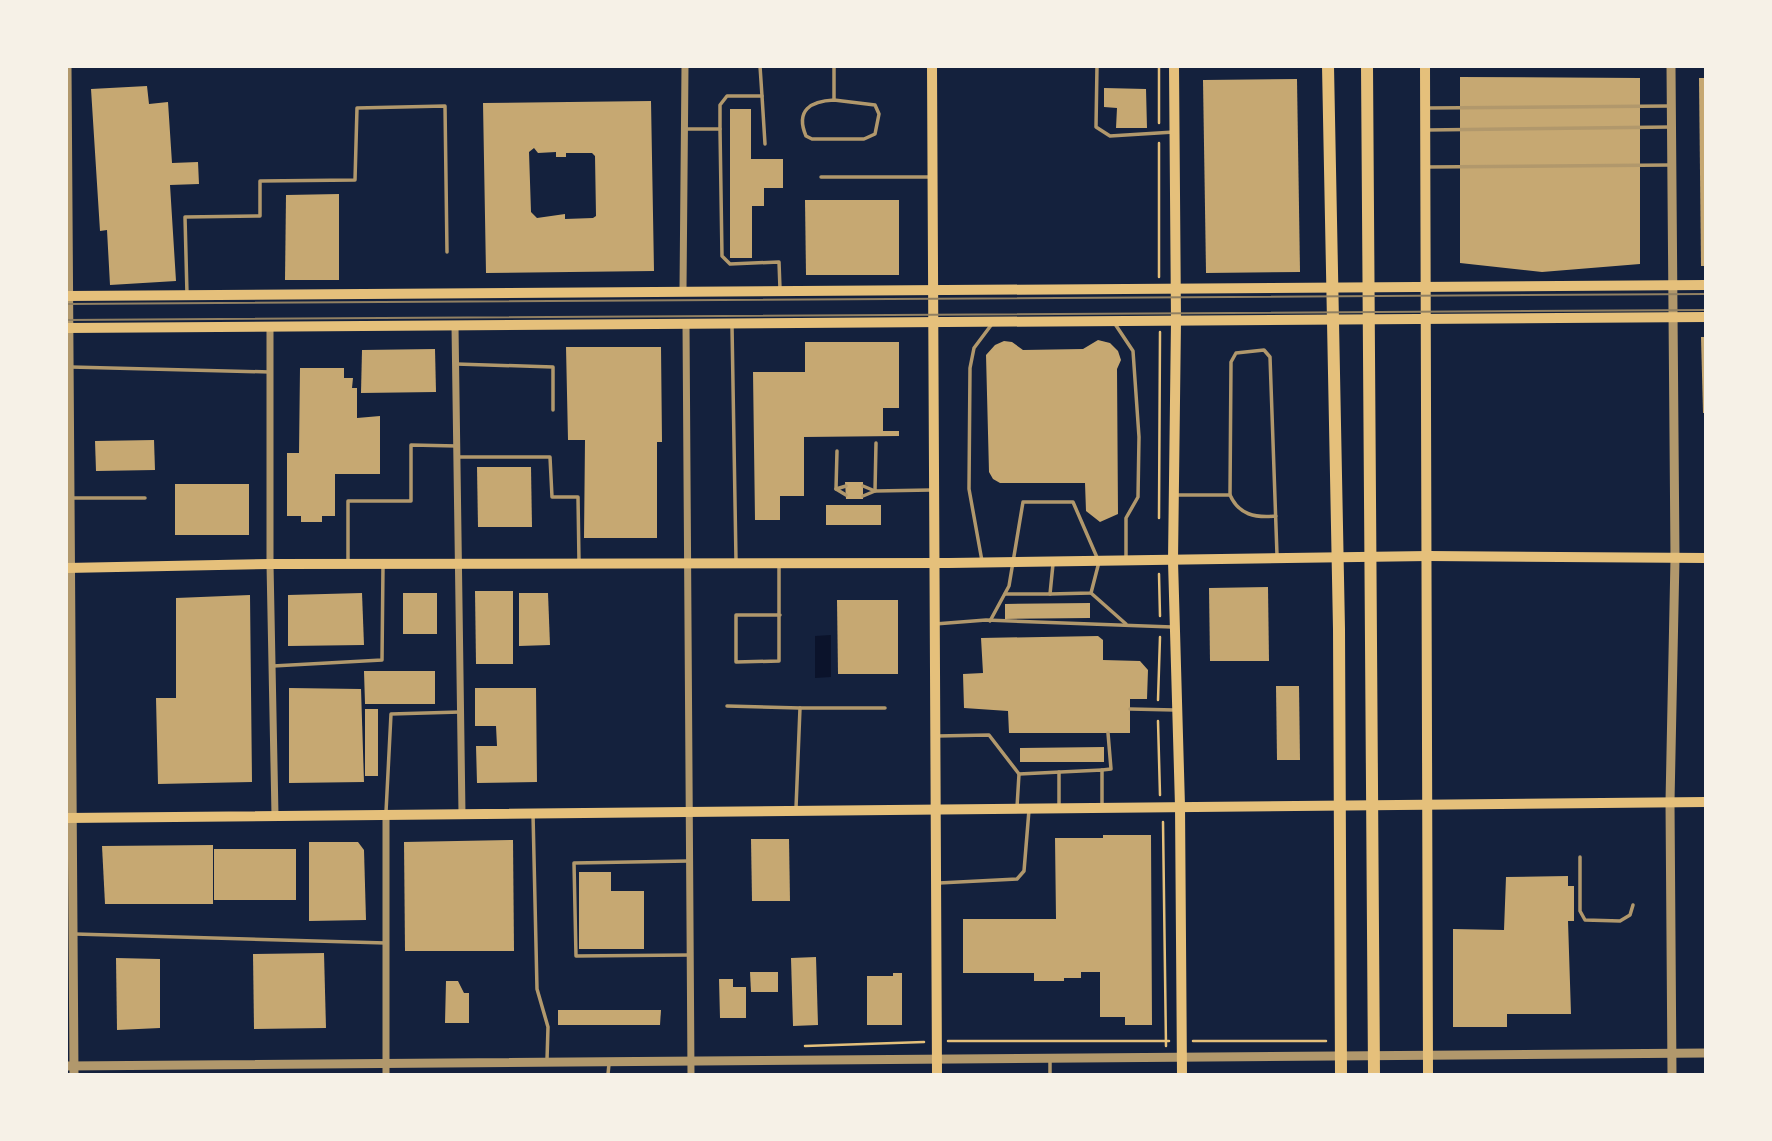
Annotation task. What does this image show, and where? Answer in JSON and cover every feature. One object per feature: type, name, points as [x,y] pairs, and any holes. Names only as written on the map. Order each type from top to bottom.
[{"type":"highway","points":[[1328,66],[1339,629],[1341,1074]]},
{"type":"highway","points":[[1367,66],[1374,1074]]},
{"type":"main road","points":[[932,66],[937,1074]]},
{"type":"main road","points":[[1174,66],[1177,321],[1173,561],[1180,806],[1182,1074]]},
{"type":"main road","points":[[1425,66],[1428,1074]]},
{"type":"main road","points":[[68,296],[683,290],[1176,291],[1706,285]]},
{"type":"main road","points":[[68,327],[1706,317]]},
{"type":"main road","points":[[68,568],[270,564],[933,564],[1428,556],[1706,558]]},
{"type":"main road","points":[[69,818],[1706,802]]},
{"type":"street","points":[[67,66],[69,818],[73,934],[70,956],[71,1069],[385,1070],[609,1062],[1706,1053]]},
{"type":"street","points":[[683,290],[685,66]]},
{"type":"street","points":[[1671,66],[1675,558],[1670,802],[1672,1074]]},
{"type":"street","points":[[686,323],[691,1074]]},
{"type":"street","points":[[455,326],[462,814]]},
{"type":"street","points":[[270,327],[270,564],[275,815]]},
{"type":"street","points":[[385,1070],[386,816]]},
{"type":"lane","points":[[760,66],[765,144]]},
{"type":"lane","points":[[834,66],[834,100]]},
{"type":"lane","points":[[1097,66],[1097,127],[1110,136],[1175,132]]},
{"type":"lane","points":[[762,96],[727,96],[722,100],[722,256],[730,264],[779,262],[780,292]]},
{"type":"lane","points":[[834,100],[875,105],[879,114],[875,134],[864,138],[812,139],[806,136],[805,114],[808,106],[814,102],[834,100]]},
{"type":"lane","points":[[187,296],[185,217],[260,216],[260,181],[355,180],[357,108],[445,106],[447,252]]},
{"type":"lane","points":[[1425,108],[1671,106]]},
{"type":"lane","points":[[1425,130],[1671,127]]},
{"type":"lane","points":[[685,130],[720,130]]},
{"type":"lane","points":[[1426,167],[1672,165]]},
{"type":"lane","points":[[821,177],[933,177]]},
{"type":"lane","points":[[1114,322],[1133,351],[1139,437],[1138,498],[1126,518],[1126,562]]},
{"type":"lane","points":[[982,563],[969,489],[970,368],[974,348],[994,323]]},
{"type":"lane","points":[[732,324],[736,564]]},
{"type":"lane","points":[[1276,516],[1248,515],[1234,505],[1230,495],[1231,362],[1236,352],[1264,350],[1270,357],[1276,516],[1277,560]]},
{"type":"lane","points":[[456,363],[553,367],[554,410]]},
{"type":"lane","points":[[69,367],[270,372]]},
{"type":"lane","points":[[875,491],[876,443]]},
{"type":"lane","points":[[348,564],[348,501],[411,501],[411,445],[457,446]]},
{"type":"lane","points":[[836,489],[837,451]]},
{"type":"lane","points":[[457,457],[550,457],[552,497],[578,497],[579,565]]},
{"type":"lane","points":[[836,489],[846,486]]},
{"type":"lane","points":[[863,486],[875,491]]},
{"type":"lane","points":[[836,489],[846,495]]},
{"type":"lane","points":[[863,496],[875,491],[933,490]]},
{"type":"lane","points":[[1174,495],[1230,495]]},
{"type":"lane","points":[[70,498],[145,498]]},
{"type":"lane","points":[[990,621],[1009,586],[1023,502],[1073,502],[1099,562],[1091,593]]},
{"type":"lane","points":[[1050,594],[1053,562]]},
{"type":"lane","points":[[779,564],[780,615],[779,662],[736,662],[736,615],[780,615]]},
{"type":"lane","points":[[272,666],[382,660],[383,565]]},
{"type":"lane","points":[[1004,594],[1091,593],[1126,624]]},
{"type":"lane","points":[[933,624],[990,621],[1174,627]]},
{"type":"lane","points":[[727,706],[885,708]]},
{"type":"lane","points":[[796,810],[800,708]]},
{"type":"lane","points":[[1130,709],[1177,710]]},
{"type":"lane","points":[[386,816],[391,715],[462,712]]},
{"type":"lane","points":[[1019,774],[1111,769],[1108,733]]},
{"type":"lane","points":[[934,736],[989,734],[1019,774],[1023,808],[1024,871],[1017,879],[935,883]]},
{"type":"lane","points":[[1102,770],[1102,807]]},
{"type":"lane","points":[[1059,772],[1059,807]]},
{"type":"lane","points":[[533,812],[537,989],[548,1027],[547,1063]]},
{"type":"lane","points":[[1580,857],[1580,911],[1586,920],[1620,921],[1630,915],[1633,905]]},
{"type":"lane","points":[[691,861],[574,863],[576,956],[691,955]]},
{"type":"lane","points":[[73,934],[386,943]]},
{"type":"lane","points":[[1050,1060],[1050,1074]]},
{"type":"lane","points":[[608,1074],[609,1062]]},
{"type":"path","points":[[1159,66],[1159,278]]},
{"type":"path","points":[[1159,521],[1160,335]]},
{"type":"path","points":[[1158,586],[1160,783]]},
{"type":"path","points":[[1164,831],[1165,1027]]},
{"type":"water","points":[[831,635],[831,677],[815,678],[815,636]]},
{"type":"building","points":[[1460,77],[1640,78],[1640,264],[1542,272],[1460,263]]},
{"type":"building","points":[[1699,78],[1706,78],[1706,266],[1701,266]]},
{"type":"building","points":[[1297,79],[1300,272],[1206,273],[1203,80]]},
{"type":"building","points":[[147,86],[149,104],[168,102],[172,163],[198,162],[199,184],[170,185],[176,281],[110,285],[107,230],[100,231],[91,89]]},
{"type":"building","points":[[1104,88],[1146,89],[1147,128],[1116,128],[1117,108],[1104,107]]},
{"type":"building","points":[[651,101],[654,271],[486,273],[483,103]],"holes":[[[534,148],[538,153],[556,152],[556,157],[566,157],[566,153],[592,153],[595,156],[596,216],[565,219],[565,214],[537,218],[531,212],[529,152]]]},
{"type":"building","points":[[730,109],[751,109],[751,159],[783,159],[783,188],[764,188],[764,206],[752,206],[752,258],[730,258]]},
{"type":"building","points":[[339,194],[339,280],[285,280],[286,195]]},
{"type":"building","points":[[805,200],[899,200],[899,275],[806,275]]},
{"type":"building","points":[[1701,337],[1706,337],[1706,413],[1703,413]]},
{"type":"building","points":[[1098,340],[1110,343],[1118,351],[1121,360],[1117,369],[1118,514],[1100,522],[1086,511],[1085,483],[1000,483],[993,479],[989,472],[986,355],[995,345],[1004,341],[1012,342],[1023,350],[1083,349]]},
{"type":"building","points":[[805,342],[899,342],[899,408],[883,408],[883,431],[899,431],[899,436],[804,437],[804,496],[780,496],[780,520],[755,520],[753,372],[805,372]]},
{"type":"building","points":[[566,347],[661,347],[662,442],[657,442],[657,538],[584,538],[585,440],[568,440]]},
{"type":"building","points":[[435,349],[436,392],[361,393],[362,350]]},
{"type":"building","points":[[300,368],[344,368],[344,378],[353,378],[352,388],[357,388],[357,418],[380,416],[380,474],[335,474],[335,516],[322,516],[322,522],[301,522],[301,516],[287,516],[287,453],[299,453]]},
{"type":"building","points":[[154,440],[155,470],[96,471],[95,441]]},
{"type":"building","points":[[477,467],[531,467],[532,527],[478,527]]},
{"type":"building","points":[[845,482],[863,482],[863,499],[846,499]]},
{"type":"building","points":[[175,484],[249,484],[249,535],[175,535]]},
{"type":"building","points":[[826,505],[881,505],[881,525],[826,525]]},
{"type":"building","points":[[1268,587],[1269,661],[1210,661],[1209,588]]},
{"type":"building","points":[[475,591],[513,591],[513,664],[476,664]]},
{"type":"building","points":[[362,593],[364,645],[288,646],[288,595]]},
{"type":"building","points":[[403,593],[437,593],[437,634],[403,634]]},
{"type":"building","points":[[519,593],[548,593],[550,645],[519,646]]},
{"type":"building","points":[[250,595],[252,782],[158,784],[156,698],[176,698],[176,598]]},
{"type":"building","points":[[837,600],[898,600],[898,674],[838,674]]},
{"type":"building","points":[[1090,603],[1090,618],[1005,619],[1005,604]]},
{"type":"building","points":[[1098,636],[1103,640],[1103,660],[1140,661],[1148,670],[1147,699],[1130,699],[1130,733],[1009,733],[1008,711],[964,708],[963,674],[983,673],[981,638]]},
{"type":"building","points":[[364,671],[435,671],[435,704],[365,704]]},
{"type":"building","points":[[1276,686],[1299,686],[1300,760],[1277,760]]},
{"type":"building","points":[[289,688],[361,689],[364,782],[289,783]]},
{"type":"building","points":[[475,688],[536,688],[537,782],[477,783],[476,746],[497,746],[496,726],[475,726]]},
{"type":"building","points":[[365,709],[378,709],[378,776],[365,776]]},
{"type":"building","points":[[1104,747],[1104,762],[1020,762],[1020,748]]},
{"type":"building","points":[[1103,835],[1151,835],[1152,1025],[1125,1025],[1125,1017],[1100,1017],[1100,972],[1081,972],[1081,978],[1064,978],[1064,981],[1034,981],[1034,973],[963,973],[963,919],[1056,919],[1055,838],[1103,838]]},
{"type":"building","points":[[751,839],[789,839],[790,901],[752,901]]},
{"type":"building","points":[[513,840],[514,951],[405,951],[404,842]]},
{"type":"building","points":[[309,842],[358,842],[364,850],[366,920],[309,921]]},
{"type":"building","points":[[213,845],[213,904],[105,904],[102,846]]},
{"type":"building","points":[[214,849],[296,849],[296,900],[214,900]]},
{"type":"building","points":[[579,872],[611,872],[611,891],[644,891],[644,949],[579,949]]},
{"type":"building","points":[[1568,876],[1568,886],[1574,886],[1574,921],[1568,921],[1571,1014],[1507,1014],[1507,1027],[1453,1027],[1453,929],[1504,930],[1506,877]]},
{"type":"building","points":[[324,953],[326,1028],[254,1029],[253,954]]},
{"type":"building","points":[[816,957],[818,1025],[793,1026],[791,958]]},
{"type":"building","points":[[116,958],[160,959],[160,1028],[117,1030]]},
{"type":"building","points":[[750,972],[778,972],[778,992],[751,992]]},
{"type":"building","points":[[893,973],[902,973],[902,1025],[867,1025],[867,976],[893,976]]},
{"type":"building","points":[[719,979],[733,979],[733,987],[746,987],[746,1018],[720,1018]]},
{"type":"building","points":[[446,981],[458,981],[464,993],[469,993],[469,1023],[445,1023]]},
{"type":"building","points":[[558,1010],[661,1010],[660,1025],[558,1025]]},
{"type":"tram line","points":[[66,304],[1706,294]]},
{"type":"tram line","points":[[66,320],[1706,310]]}]
